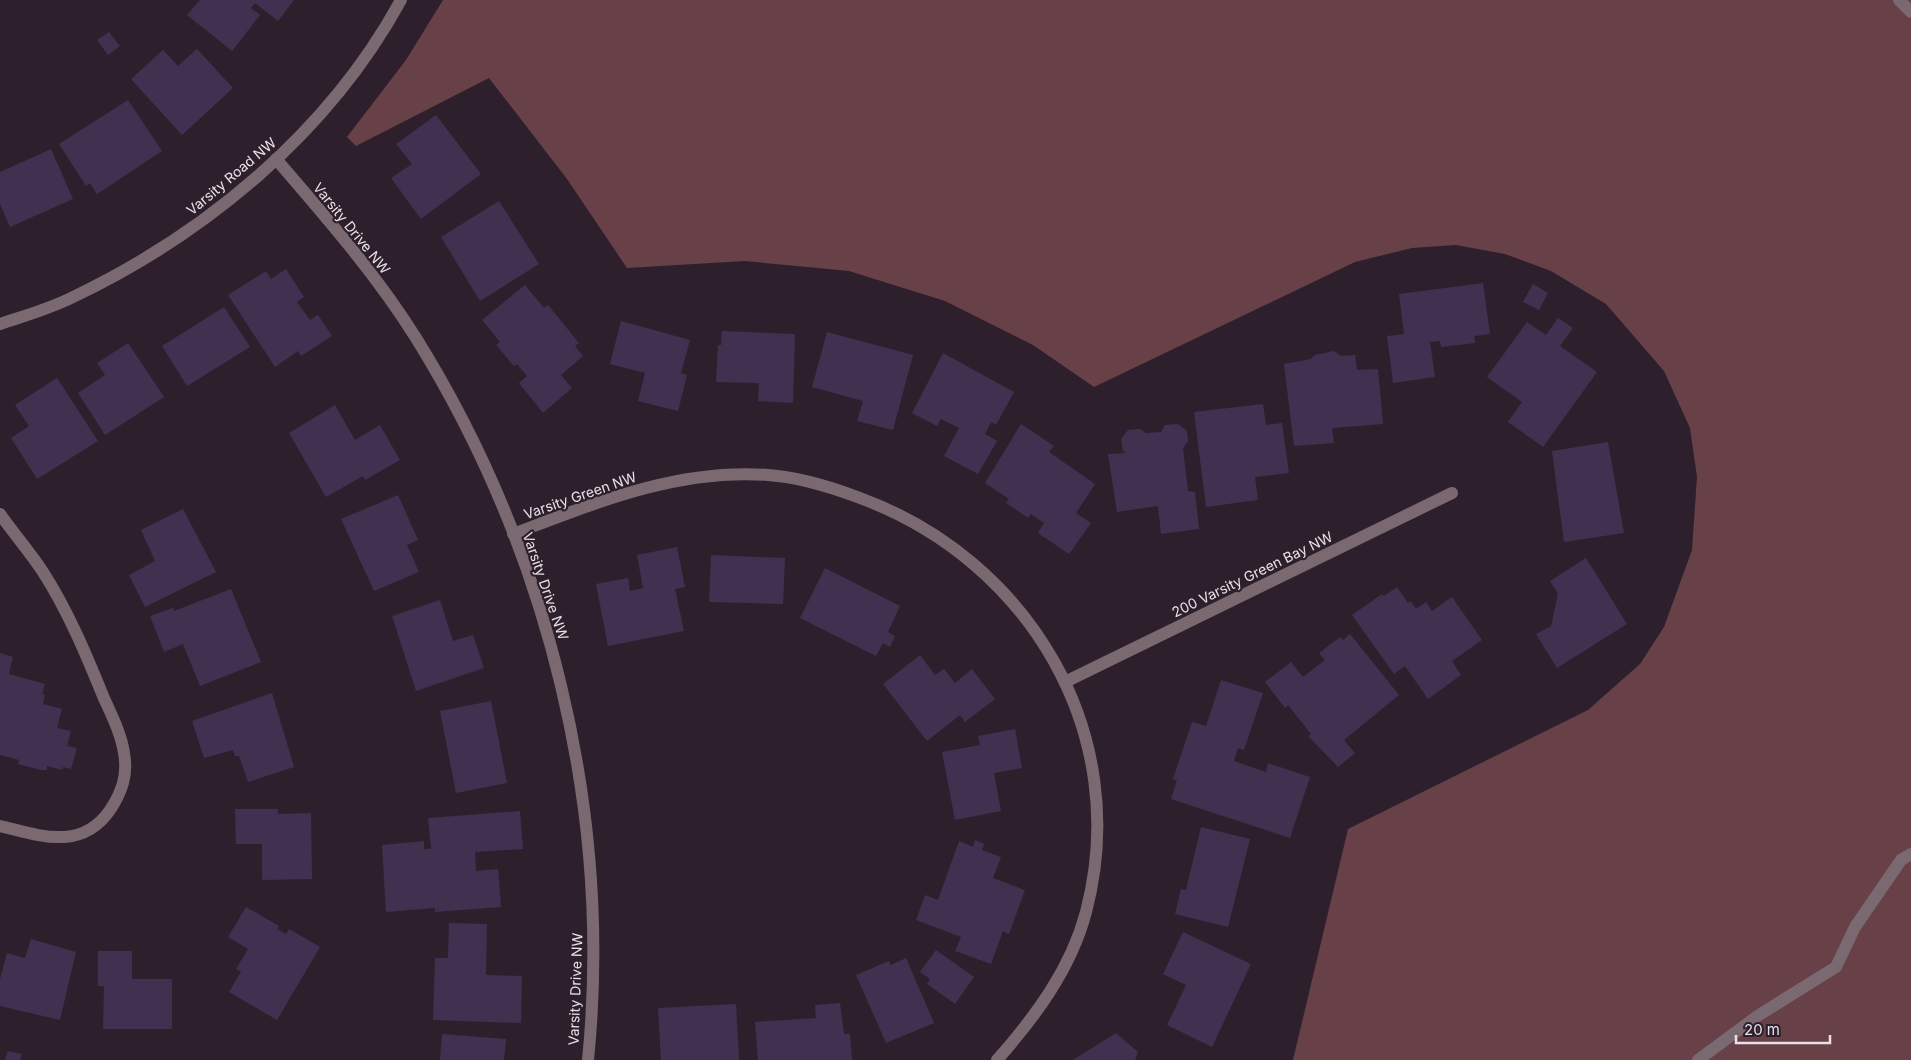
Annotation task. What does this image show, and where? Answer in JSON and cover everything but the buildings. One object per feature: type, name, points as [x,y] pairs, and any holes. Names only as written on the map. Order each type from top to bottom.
[{"type":"street","name":"Varsity Road NW","points":[[0,324],[70,299],[121,272],[188,231],[234,196],[276,160],[302,134],[359,65],[401,0]]},
{"type":"street","points":[[1899,0],[1911,12]]},
{"type":"street","name":"Varsity Drive NW","points":[[276,160],[333,225],[416,338],[465,428],[492,484],[548,632],[562,689],[587,826],[592,920],[588,1060]]},
{"type":"street","name":"Varsity Green NW","points":[[512,534],[618,494],[668,482],[714,476],[769,475],[832,488],[890,509],[935,533],[979,567],[1020,608],[1048,651],[1065,682],[1085,736],[1096,788],[1099,825],[1094,875],[1086,914],[1045,1002],[1027,1026],[996,1060]]},
{"type":"street","name":"200 Varsity Green Bay NW","points":[[1065,682],[1452,492]]},
{"type":"street","points":[[0,514],[43,572],[69,620],[118,730],[124,752],[125,772],[122,794],[108,813],[94,828],[76,837],[58,838],[35,835],[0,826]]},
{"type":"street","points":[[1698,1060],[1759,1015],[1836,967],[1855,927],[1901,860],[1911,854]]},
{"type":"shaded area","points":[[443,0],[1911,0],[1911,1060],[1293,1060],[1348,829],[1588,710],[1640,664],[1664,627],[1692,550],[1697,477],[1690,428],[1664,371],[1606,304],[1551,271],[1505,254],[1456,245],[1412,248],[1355,262],[1094,387],[1033,345],[945,301],[849,271],[745,261],[627,268],[567,179],[489,78],[356,146],[347,137],[406,60]]}]
